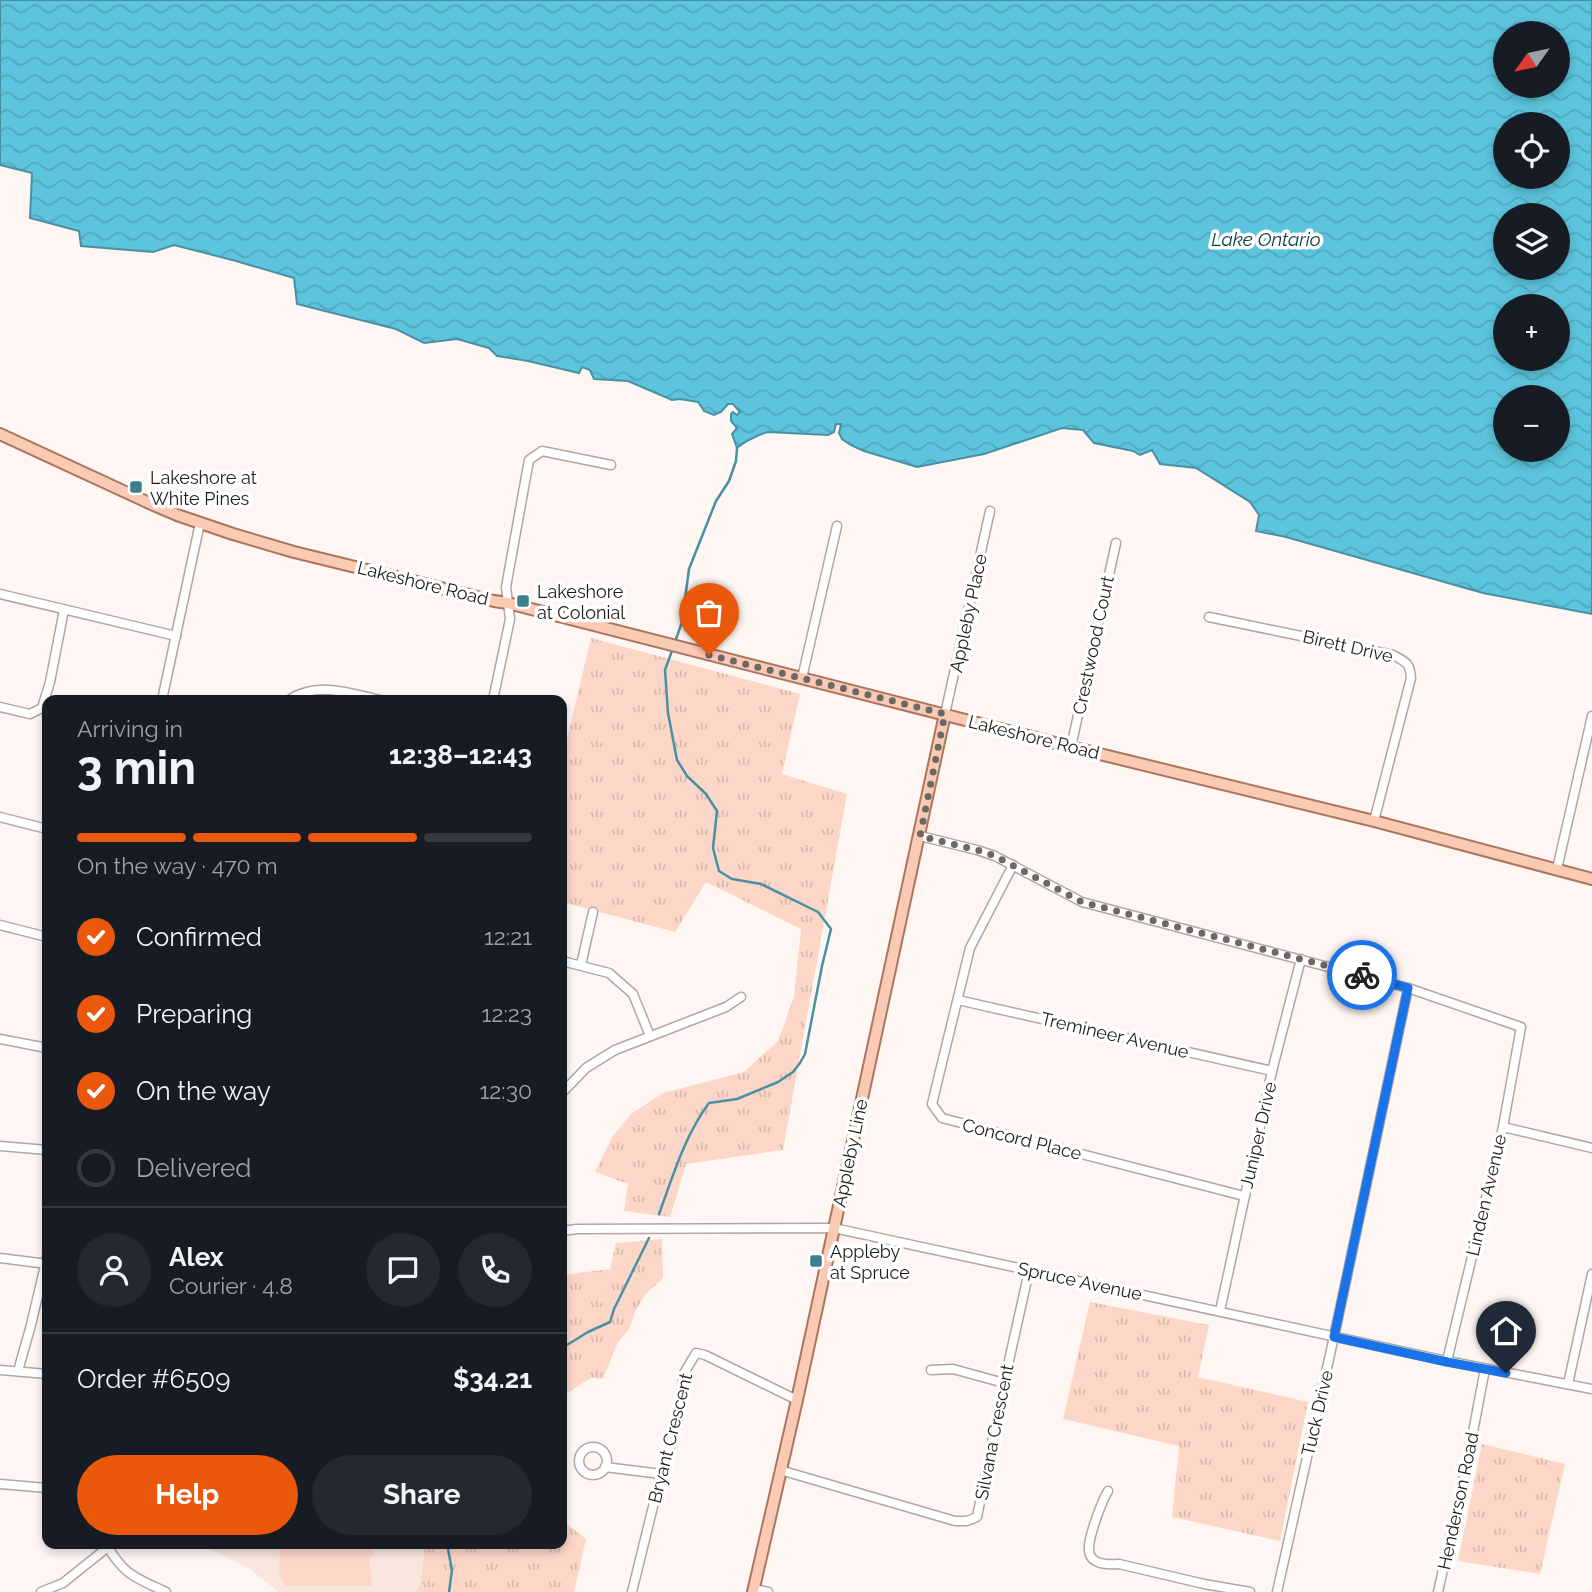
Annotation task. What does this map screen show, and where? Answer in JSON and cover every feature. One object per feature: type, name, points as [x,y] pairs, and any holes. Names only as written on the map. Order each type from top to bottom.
[{"type":"main road","name":"Lakeshore Road","points":[[0,434],[147,502],[200,523],[284,549],[1374,821],[1592,879]]},
{"type":"main road","name":"Appleby Line","points":[[754,1590],[945,714]]},
{"type":"street","points":[[494,695],[510,620],[506,587],[529,460],[542,451],[611,465]]},
{"type":"street","name":"Appleby Place","points":[[945,714],[990,511]]},
{"type":"street","points":[[163,695],[200,523]]},
{"type":"street","points":[[802,677],[837,526]]},
{"type":"street","name":"Crestwood Court","points":[[1071,747],[1116,542]]},
{"type":"street","points":[[0,594],[176,636]]},
{"type":"street","points":[[46,695],[64,610]]},
{"type":"street","name":"Birett Drive","points":[[1209,617],[1394,654],[1406,662],[1411,678],[1374,821]]},
{"type":"street","points":[[296,695],[333,689],[359,695]]},
{"type":"street","points":[[0,707],[30,715],[42,708]]},
{"type":"street","points":[[1557,869],[1592,716]]},
{"type":"street","points":[[0,817],[42,828]]},
{"type":"street","points":[[920,836],[986,852],[1082,902],[1408,988]]},
{"type":"street","name":"Concord Place","points":[[1013,865],[970,948],[932,1104],[942,1118],[1244,1196]]},
{"type":"street","points":[[581,965],[593,912]]},
{"type":"street","points":[[0,925],[42,936]]},
{"type":"street","name":"Juniper Drive","points":[[1220,1311],[1272,1071],[1301,959]]},
{"type":"street","points":[[567,962],[609,973],[633,994],[650,1036]]},
{"type":"street","name":"Linden Avenue","points":[[1408,988],[1521,1027],[1503,1127],[1447,1362]]},
{"type":"street","name":"Tuck Drive","points":[[1277,1592],[1408,988]]},
{"type":"street","points":[[567,1088],[586,1068],[615,1050],[726,1007],[741,997]]},
{"type":"street","name":"Tremineer Avenue","points":[[958,1000],[1272,1071]]},
{"type":"street","points":[[0,1039],[42,1047]]},
{"type":"street","points":[[1503,1127],[1592,1148]]},
{"type":"street","points":[[0,1146],[42,1150]]},
{"type":"street","name":"Spruce Avenue","points":[[567,1230],[834,1228],[1447,1362],[1592,1389]]},
{"type":"street","points":[[0,1258],[42,1262]]},
{"type":"street","name":"Silvana Crescent","points":[[780,1470],[955,1521],[967,1521],[977,1517],[1029,1271]]},
{"type":"street","points":[[1568,1384],[1592,1274]]},
{"type":"street","points":[[18,1371],[42,1282]]},
{"type":"street","name":"Bryant Crescent","points":[[632,1592],[680,1415],[683,1375],[696,1353],[705,1354],[797,1400]]},
{"type":"street","points":[[932,1370],[953,1369],[1004,1383]]},
{"type":"street","name":"Henderson Road","points":[[1438,1592],[1465,1475],[1485,1369]]},
{"type":"street","points":[[0,1370],[42,1373]]},
{"type":"street","points":[[606,1467],[662,1474]]},
{"type":"street","points":[[0,1484],[42,1488]]},
{"type":"street","points":[[1108,1491],[1100,1504],[1088,1541],[1088,1548],[1094,1560],[1106,1565],[1119,1564],[1250,1592]]},
{"type":"street","points":[[41,1592],[63,1583],[102,1549]]},
{"type":"street","points":[[109,1549],[116,1562],[130,1575],[166,1592]]},
{"type":"street","points":[[754,1590],[768,1592]]},
{"type":"shaded area","points":[[211,1549],[424,1549],[421,1581],[416,1592],[278,1592],[250,1569]]},
{"type":"green space","points":[[591,638],[800,694],[782,774],[847,794],[783,1150],[686,1164],[670,1217],[624,1211],[628,1184],[595,1172],[613,1136],[631,1114],[663,1093],[744,1072],[778,1041],[794,997],[801,929],[706,882],[675,932],[567,903],[567,739]]},
{"type":"green space","points":[[662,1239],[663,1278],[644,1296],[629,1329],[618,1342],[603,1379],[591,1378],[567,1393],[567,1274],[610,1269],[616,1243]]},
{"type":"green space","points":[[1090,1302],[1209,1325],[1198,1377],[1308,1402],[1280,1541],[1172,1517],[1179,1446],[1063,1419]]},
{"type":"green space","points":[[1482,1444],[1565,1464],[1540,1574],[1458,1561]]},
{"type":"green space","points":[[567,1524],[586,1539],[574,1592],[416,1592],[421,1581],[424,1549],[567,1549]]},
{"type":"green space","points":[[280,1549],[374,1549],[373,1557],[369,1557],[372,1586],[286,1586],[279,1573]]},
{"type":"water","name":"Lake Ontario","points":[[0,0],[1592,0],[1592,614],[1483,593],[1286,537],[1256,531],[1259,515],[1250,502],[1196,468],[1160,464],[1152,450],[1140,455],[1133,451],[1094,443],[1083,430],[1062,428],[984,454],[917,467],[851,445],[842,439],[839,433],[841,424],[836,424],[834,432],[828,435],[768,432],[737,448],[732,434],[737,428],[731,421],[731,414],[733,412],[737,415],[740,412],[733,404],[728,404],[714,415],[704,411],[698,402],[672,400],[628,381],[594,379],[590,370],[582,367],[579,373],[497,356],[489,348],[457,339],[424,343],[396,329],[297,304],[294,278],[174,245],[153,252],[81,246],[79,231],[30,218],[32,173],[0,165]]},
{"type":"waterway","points":[[675,642],[682,622],[689,569],[716,501],[729,481],[737,448]]},
{"type":"waterway","points":[[659,1214],[686,1142],[709,1103],[737,1099],[778,1082],[793,1072],[800,1063],[805,1054],[831,929],[818,912],[761,884],[732,879],[719,871],[713,848],[717,811],[677,760],[668,713],[665,670],[673,648]]},
{"type":"waterway","points":[[567,1345],[610,1322],[649,1238]]},
{"type":"waterway","points":[[448,1549],[452,1570],[449,1592]]},
{"type":"way so far","points":[[709,655],[945,714],[920,836],[995,856],[1082,902],[1362,975]]},
{"type":"place","name":"Lakeshore at White Pines","points":[[136,487]]},
{"type":"place","name":"Lakeshore at Colonial","points":[[523,601]]},
{"type":"place","name":"Appleby at Spruce","points":[[816,1261]]},
{"type":"route","points":[[1362,975],[1408,988],[1334,1337],[1506,1373]]}]
